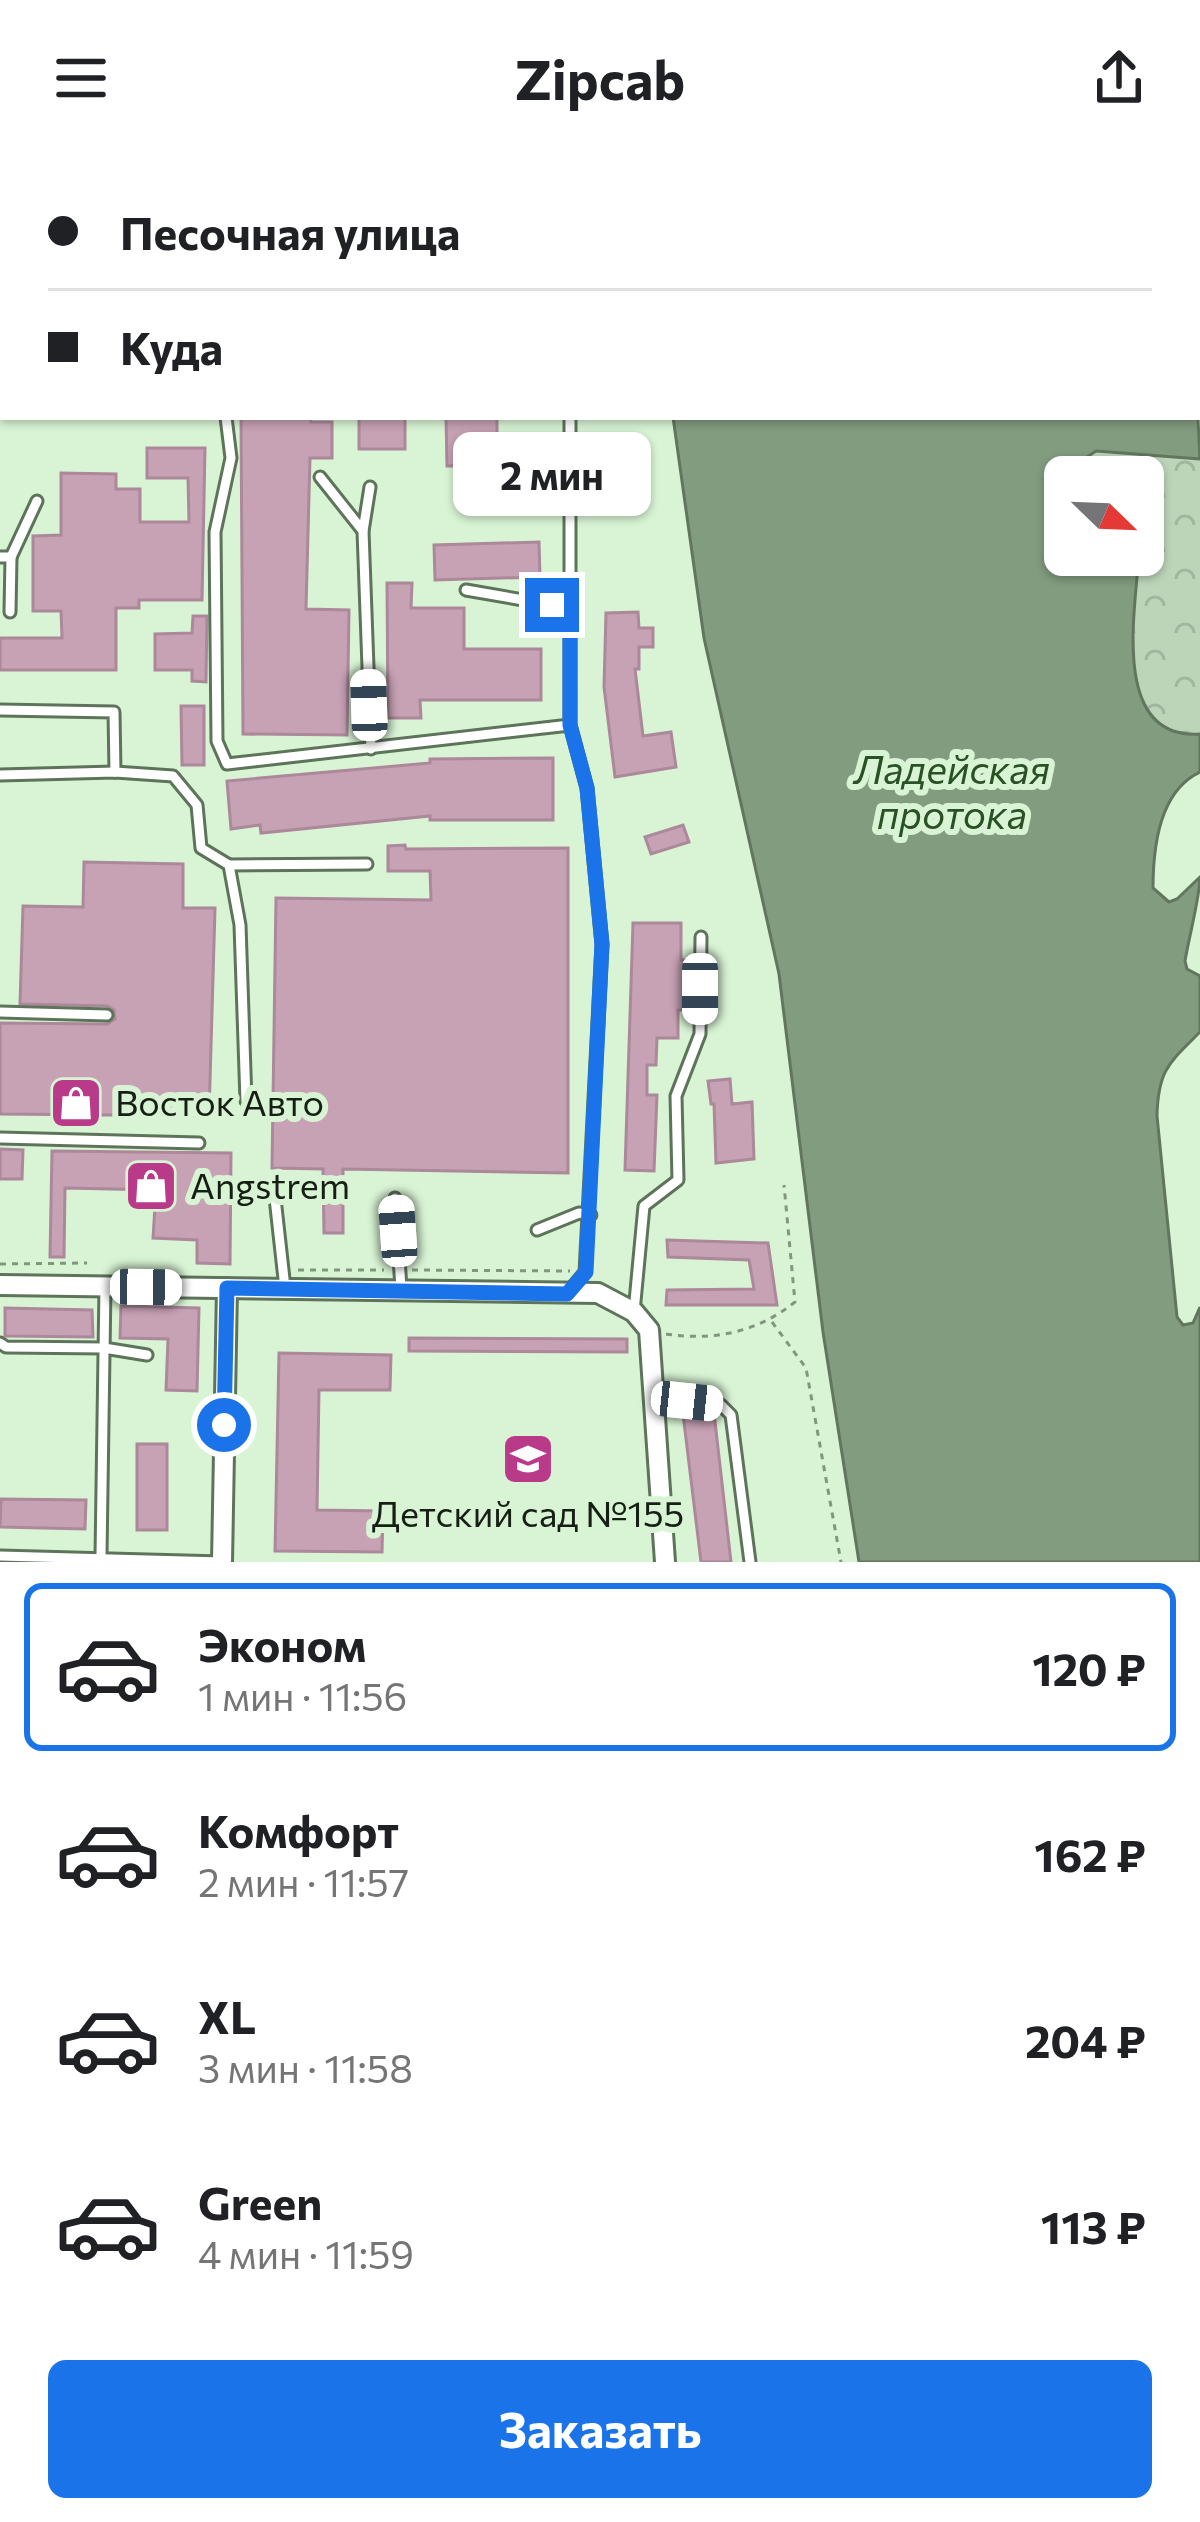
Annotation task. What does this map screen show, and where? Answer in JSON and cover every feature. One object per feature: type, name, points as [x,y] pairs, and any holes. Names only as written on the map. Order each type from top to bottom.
[{"type":"street","points":[[0,1285],[227,1288],[285,1279],[598,1293],[634,1312],[649,1330],[665,1562]]},
{"type":"street","points":[[224,1562],[227,1288]]},
{"type":"lane","points":[[226,420],[231,458],[215,532],[217,741],[226,764],[570,725]]},
{"type":"lane","points":[[567,1294],[586,1272],[602,944],[587,788],[570,725],[570,420]]},
{"type":"lane","points":[[320,477],[363,531]]},
{"type":"lane","points":[[370,488],[363,531],[371,749]]},
{"type":"lane","points":[[10,612],[5,557],[37,501]]},
{"type":"lane","points":[[466,590],[570,604]]},
{"type":"lane","points":[[0,710],[114,712],[115,772]]},
{"type":"lane","points":[[0,775],[115,772],[172,776],[196,805],[201,848],[229,865],[367,864]]},
{"type":"lane","points":[[229,865],[240,925],[246,1101]]},
{"type":"lane","points":[[634,1312],[644,1205],[678,1180],[676,1096],[700,1034],[701,937]]},
{"type":"lane","points":[[0,1012],[107,1015]]},
{"type":"lane","points":[[0,1138],[199,1143]]},
{"type":"lane","points":[[274,1198],[285,1279]]},
{"type":"lane","points":[[395,1198],[400,1281]]},
{"type":"lane","points":[[537,1230],[579,1214],[591,1215]]},
{"type":"lane","points":[[100,1556],[105,1286]]},
{"type":"lane","points":[[0,1343],[147,1355]]},
{"type":"lane","points":[[652,1397],[721,1405],[731,1415],[750,1562]]},
{"type":"lane","points":[[0,1556],[224,1562]]},
{"type":"path","points":[[649,1330],[704,1339],[771,1321],[794,1302],[784,1184]]},
{"type":"path","points":[[0,1264],[88,1263]]},
{"type":"path","points":[[285,1279],[400,1281],[573,1271]]},
{"type":"path","points":[[771,1321],[806,1368],[841,1562]]},
{"type":"green space","points":[[1110,450],[1200,459],[1200,734],[1171,730],[1152,717],[1140,695],[1134,668],[1137,576],[1164,576],[1164,456],[1088,456]]},
{"type":"water","name":"Ладейская протока","points":[[673,420],[1198,420],[1200,459],[1096,451],[1088,456],[1044,456],[1044,576],[1137,576],[1133,638],[1141,695],[1152,717],[1172,730],[1200,734],[1200,772],[1175,792],[1161,822],[1153,888],[1169,902],[1200,877],[1185,961],[1187,969],[1200,976],[1200,1032],[1167,1068],[1157,1116],[1177,1317],[1183,1325],[1193,1323],[1200,1307],[1200,1562],[859,1562],[823,1332],[779,974],[704,638]]},
{"type":"building","points":[[241,420],[332,422],[332,458],[310,458],[306,609],[349,610],[347,735],[243,734]]},
{"type":"building","points":[[359,420],[405,420],[405,449],[359,449]]},
{"type":"building","points":[[446,420],[497,420],[497,466],[447,466]]},
{"type":"building","points":[[147,448],[205,448],[202,600],[139,600],[139,608],[116,608],[116,670],[0,670],[0,638],[62,638],[61,611],[33,611],[33,536],[61,535],[61,473],[116,474],[116,489],[140,489],[140,522],[189,522],[188,478],[147,478]]},
{"type":"building","points":[[539,542],[540,577],[435,580],[434,545]]},
{"type":"building","points":[[387,583],[412,583],[411,608],[464,608],[464,649],[541,649],[541,700],[420,700],[421,718],[388,718]]},
{"type":"building","points":[[638,612],[639,628],[653,628],[653,647],[639,647],[639,669],[635,669],[643,736],[671,732],[676,767],[615,777],[604,687],[606,613]]},
{"type":"building","points":[[193,616],[207,616],[206,682],[192,681],[192,670],[155,670],[155,634],[192,633]]},
{"type":"building","points":[[181,706],[204,706],[204,765],[182,765]]},
{"type":"building","points":[[553,758],[553,820],[430,820],[430,816],[261,833],[260,825],[231,829],[227,781],[430,763],[430,759]]},
{"type":"building","points":[[683,825],[689,842],[651,854],[645,837]]},
{"type":"building","points":[[405,845],[406,849],[568,848],[568,1173],[343,1169],[343,1233],[324,1233],[323,1169],[272,1168],[276,898],[431,900],[430,871],[388,871],[388,846]]},
{"type":"building","points":[[84,862],[183,864],[183,908],[215,908],[209,1116],[0,1114],[0,1023],[107,1024],[115,1019],[114,1010],[107,1006],[20,1004],[23,906],[83,907]]},
{"type":"building","points":[[633,923],[681,923],[681,960],[692,960],[691,1010],[678,1010],[678,1038],[657,1038],[656,1065],[647,1065],[647,1095],[657,1095],[654,1171],[625,1170]]},
{"type":"building","points":[[730,1079],[732,1104],[752,1102],[754,1159],[716,1163],[714,1104],[708,1081]]},
{"type":"building","points":[[0,1149],[23,1150],[22,1179],[0,1179]]},
{"type":"building","points":[[52,1151],[231,1153],[230,1264],[197,1263],[197,1240],[153,1238],[156,1190],[65,1188],[64,1257],[50,1257]]},
{"type":"building","points":[[667,1240],[768,1243],[777,1305],[666,1305],[667,1290],[754,1289],[749,1260],[668,1257]]},
{"type":"building","points":[[121,1306],[199,1308],[197,1391],[166,1390],[168,1339],[120,1338]]},
{"type":"building","points":[[5,1308],[92,1310],[93,1337],[5,1336]]},
{"type":"building","points":[[409,1338],[627,1339],[627,1352],[409,1351]]},
{"type":"building","points":[[279,1353],[391,1355],[390,1390],[319,1390],[317,1510],[383,1511],[382,1552],[275,1551]]},
{"type":"building","points":[[714,1413],[731,1562],[701,1562],[683,1414]]},
{"type":"building","points":[[137,1444],[167,1444],[167,1530],[137,1530]]},
{"type":"building","points":[[1,1499],[86,1500],[85,1529],[0,1527]]},
{"type":"place","name":"Восток Авто","points":[[76,1103]]},
{"type":"place","name":"Angstrem","points":[[151,1186]]},
{"type":"place","name":"Детский сад №155","points":[[528,1459]]},
{"type":"route","points":[[224,1425],[227,1288],[567,1294],[586,1272],[602,944],[587,788],[570,725],[570,604],[552,605]]}]
